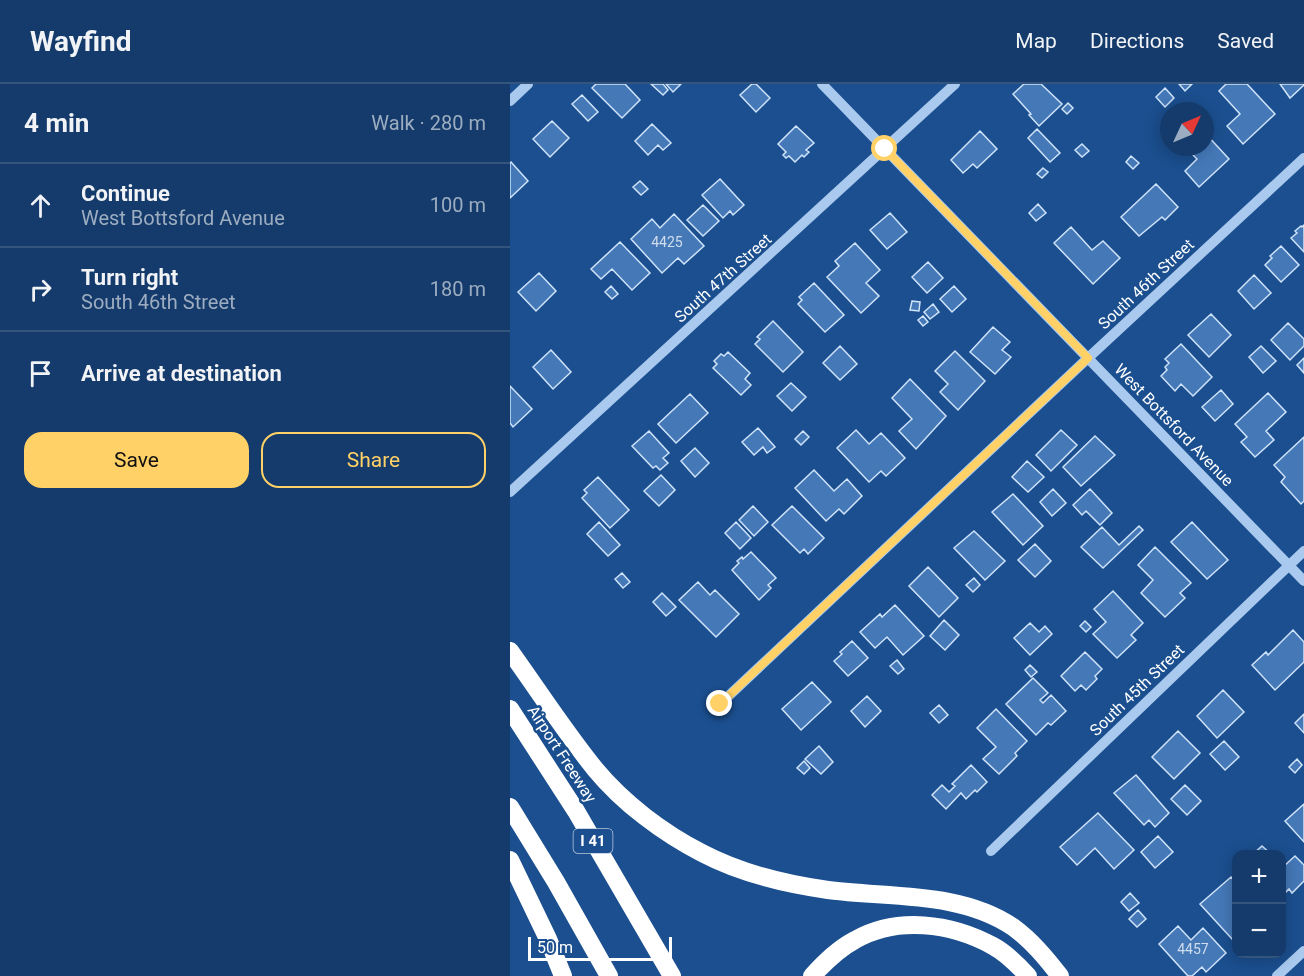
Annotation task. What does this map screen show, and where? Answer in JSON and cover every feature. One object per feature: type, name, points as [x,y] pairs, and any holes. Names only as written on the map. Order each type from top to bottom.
[{"type":"highway","points":[[510,651],[596,769],[618,792],[670,836],[704,855],[782,882],[829,890],[955,902],[1012,926],[1034,945],[1060,976]]},
{"type":"highway","name":"Airport Freeway","points":[[510,709],[576,811],[672,976]]},
{"type":"highway","points":[[510,807],[609,976]]},
{"type":"highway","points":[[510,860],[563,976]]},
{"type":"highway","points":[[812,976],[838,951],[856,939],[890,927],[912,924],[933,926],[968,935],[994,947],[1028,976]]},
{"type":"street","points":[[510,101],[528,84]]},
{"type":"street","name":"West Bottsford Avenue","points":[[822,84],[1304,581]]},
{"type":"street","name":"South 47th Street","points":[[510,492],[955,84]]},
{"type":"street","name":"South 46th Street","points":[[720,704],[1304,158]]},
{"type":"street","name":"South 45th Street","points":[[991,851],[1304,552]]},
{"type":"street","points":[[1277,976],[1304,951]]},
{"type":"building","points":[[596,84],[625,84],[640,100],[622,118],[592,88]]},
{"type":"building","points":[[651,84],[663,84],[668,90],[663,95]]},
{"type":"building","points":[[666,84],[681,84],[673,92]]},
{"type":"building","points":[[752,84],[756,84],[770,98],[756,112],[740,95]]},
{"type":"building","points":[[1024,84],[1041,84],[1062,104],[1039,126],[1013,94]]},
{"type":"building","points":[[1179,84],[1192,84],[1185,91]]},
{"type":"building","points":[[1226,84],[1247,84],[1275,114],[1243,144],[1227,126],[1240,114],[1219,91]]},
{"type":"building","points":[[1280,84],[1304,84],[1304,85],[1290,98]]},
{"type":"building","points":[[1165,88],[1174,98],[1170,102],[1160,102],[1156,97]]},
{"type":"building","points":[[582,95],[598,112],[588,121],[572,104]]},
{"type":"building","points":[[1068,103],[1073,108],[1067,114],[1062,109]]},
{"type":"building","points":[[552,121],[569,138],[550,157],[533,139]]},
{"type":"building","points":[[652,124],[671,143],[663,150],[658,145],[648,155],[635,141]]},
{"type":"building","points":[[796,126],[814,143],[806,150],[809,152],[804,157],[802,155],[795,162],[789,156],[786,158],[783,155],[786,152],[778,144]]},
{"type":"building","points":[[1037,129],[1060,153],[1050,162],[1028,138]]},
{"type":"building","points":[[980,131],[997,149],[977,168],[973,164],[963,173],[951,160]]},
{"type":"building","points":[[1214,143],[1229,159],[1199,187],[1185,171],[1197,159],[1194,156],[1214,156]]},
{"type":"building","points":[[1082,144],[1089,151],[1082,157],[1075,150]]},
{"type":"building","points":[[1131,156],[1139,163],[1133,169],[1126,162]]},
{"type":"building","points":[[510,163],[528,181],[510,198]]},
{"type":"building","points":[[1043,168],[1048,172],[1042,178],[1037,174]]},
{"type":"building","points":[[720,179],[744,205],[733,215],[730,211],[723,218],[702,195]]},
{"type":"building","points":[[640,181],[648,189],[641,195],[633,187]]},
{"type":"building","points":[[1156,184],[1178,207],[1165,220],[1162,217],[1139,236],[1121,217]]},
{"type":"building","points":[[1038,204],[1046,213],[1036,221],[1029,213]]},
{"type":"building","points":[[703,205],[719,221],[703,236],[687,220]]},
{"type":"building","points":[[890,213],[907,232],[887,249],[870,230]]},
{"type":"building","points":[[674,214],[704,246],[684,264],[678,258],[662,273],[631,239],[652,219],[660,228]]},
{"type":"building","points":[[1304,225],[1304,252],[1291,238],[1297,233],[1295,231]]},
{"type":"building","points":[[1071,227],[1092,250],[1103,241],[1120,258],[1093,284],[1054,243]]},
{"type":"building","points":[[620,242],[650,273],[632,290],[612,269],[601,279],[591,269]]},
{"type":"building","points":[[855,243],[880,270],[866,283],[879,296],[861,313],[827,277],[839,266],[835,261]]},
{"type":"building","points":[[1281,246],[1299,265],[1281,282],[1265,265],[1272,258],[1270,256]]},
{"type":"building","points":[[928,262],[943,278],[927,293],[912,277]]},
{"type":"building","points":[[539,273],[556,291],[536,311],[518,292]]},
{"type":"building","points":[[1254,275],[1271,293],[1254,309],[1238,291]]},
{"type":"building","points":[[814,283],[844,315],[825,332],[798,304],[802,300],[799,297]]},
{"type":"building","points":[[611,286],[618,294],[612,299],[605,292]]},
{"type":"building","points":[[954,286],[966,299],[952,312],[940,299]]},
{"type":"building","points":[[912,301],[920,302],[919,311],[910,310]]},
{"type":"building","points":[[933,304],[939,312],[930,319],[924,312]]},
{"type":"building","points":[[1211,314],[1231,335],[1209,357],[1188,335]]},
{"type":"building","points":[[923,316],[928,322],[923,326],[918,320]]},
{"type":"building","points":[[773,321],[803,352],[783,372],[755,344],[760,339],[757,337]]},
{"type":"building","points":[[1288,323],[1304,339],[1304,346],[1290,360],[1271,340]]},
{"type":"building","points":[[993,327],[1010,342],[1002,350],[1011,357],[995,374],[970,352]]},
{"type":"building","points":[[1181,344],[1212,377],[1193,396],[1181,384],[1175,391],[1161,376],[1167,370],[1165,367],[1169,363],[1165,359]]},
{"type":"building","points":[[840,346],[857,364],[840,380],[823,363]]},
{"type":"building","points":[[1261,346],[1276,361],[1263,373],[1249,357]]},
{"type":"building","points":[[551,350],[571,372],[553,389],[533,367]]},
{"type":"building","points":[[955,351],[985,381],[958,410],[940,392],[948,384],[935,371]]},
{"type":"building","points":[[728,352],[750,373],[745,379],[751,385],[741,395],[713,368],[717,364],[714,361],[721,354],[724,356]]},
{"type":"building","points":[[1304,358],[1304,373],[1297,365]]},
{"type":"building","points":[[910,379],[946,416],[916,449],[899,431],[912,419],[892,398]]},
{"type":"building","points":[[791,383],[806,397],[792,411],[777,396]]},
{"type":"building","points":[[510,386],[532,409],[513,427],[510,423]]},
{"type":"building","points":[[1221,390],[1233,404],[1215,421],[1202,407]]},
{"type":"building","points":[[1268,393],[1286,412],[1266,431],[1274,440],[1255,457],[1241,442],[1247,437],[1235,424]]},
{"type":"building","points":[[690,394],[708,413],[676,443],[658,424]]},
{"type":"building","points":[[758,428],[775,447],[767,453],[763,447],[754,455],[742,442]]},
{"type":"building","points":[[856,430],[869,444],[881,433],[905,458],[886,476],[881,471],[869,482],[837,448]]},
{"type":"building","points":[[1061,430],[1077,445],[1051,471],[1036,455]]},
{"type":"building","points":[[649,431],[669,453],[663,458],[668,463],[660,470],[656,466],[653,468],[632,446]]},
{"type":"building","points":[[803,431],[809,437],[801,445],[795,439]]},
{"type":"building","points":[[1095,436],[1115,455],[1081,486],[1063,467]]},
{"type":"building","points":[[1304,437],[1304,501],[1301,504],[1281,482],[1285,477],[1274,465]]},
{"type":"building","points":[[695,448],[709,463],[695,477],[681,461]]},
{"type":"building","points":[[1027,461],[1044,477],[1028,492],[1012,477]]},
{"type":"building","points":[[814,470],[834,491],[847,479],[862,496],[844,514],[839,509],[826,521],[795,488]]},
{"type":"building","points":[[661,475],[675,490],[659,506],[644,491]]},
{"type":"building","points":[[598,477],[629,510],[610,528],[582,498],[587,493],[584,490]]},
{"type":"building","points":[[1053,489],[1066,503],[1052,516],[1040,502]]},
{"type":"building","points":[[1090,489],[1112,513],[1100,525],[1086,511],[1082,515],[1073,505]]},
{"type":"building","points":[[1013,494],[1043,526],[1023,545],[992,512]]},
{"type":"building","points":[[753,506],[768,522],[754,536],[739,520]]},
{"type":"building","points":[[792,506],[824,538],[808,554],[804,549],[800,553],[772,525]]},
{"type":"building","points":[[599,522],[620,545],[608,556],[587,534]]},
{"type":"building","points":[[736,522],[751,538],[740,549],[725,533]]},
{"type":"building","points":[[1192,522],[1228,560],[1207,579],[1171,542]]},
{"type":"building","points":[[1139,526],[1143,530],[1103,568],[1081,547],[1102,527],[1119,545]]},
{"type":"building","points":[[974,531],[1005,561],[985,580],[954,548]]},
{"type":"building","points":[[1035,544],[1051,561],[1035,577],[1018,560]]},
{"type":"building","points":[[1155,547],[1191,583],[1180,593],[1185,598],[1165,617],[1141,593],[1153,580],[1138,565]]},
{"type":"building","points":[[751,552],[776,578],[768,585],[771,588],[759,600],[732,570],[739,563],[737,561]]},
{"type":"building","points":[[928,567],[958,598],[939,617],[909,586]]},
{"type":"building","points":[[622,573],[630,582],[623,588],[615,579]]},
{"type":"building","points":[[974,578],[980,585],[973,592],[966,585]]},
{"type":"building","points":[[698,582],[710,595],[715,590],[739,614],[716,637],[679,600]]},
{"type":"building","points":[[1113,591],[1143,623],[1131,635],[1136,640],[1117,658],[1093,634],[1106,622],[1094,609]]},
{"type":"building","points":[[662,593],[676,607],[666,616],[653,602]]},
{"type":"building","points":[[895,605],[924,636],[903,655],[887,637],[875,648],[860,632],[880,614],[882,617]]},
{"type":"building","points":[[944,620],[959,635],[945,650],[930,636]]},
{"type":"building","points":[[1085,621],[1091,627],[1086,632],[1080,626]]},
{"type":"building","points":[[1030,623],[1039,632],[1045,626],[1052,634],[1030,655],[1014,638]]},
{"type":"building","points":[[1293,630],[1304,642],[1304,662],[1275,690],[1252,665],[1266,652],[1268,655]]},
{"type":"building","points":[[852,641],[868,658],[848,676],[834,661]]},
{"type":"building","points":[[1085,652],[1102,669],[1095,676],[1097,679],[1086,690],[1081,685],[1075,691],[1061,676]]},
{"type":"building","points":[[897,660],[904,669],[898,674],[890,666]]},
{"type":"building","points":[[1030,665],[1037,672],[1031,677],[1025,670]]},
{"type":"building","points":[[1033,678],[1048,693],[1040,700],[1043,703],[1051,695],[1066,711],[1051,725],[1048,723],[1036,735],[1006,704]]},
{"type":"building","points":[[812,682],[831,702],[801,730],[782,709]]},
{"type":"building","points":[[1223,690],[1244,712],[1217,738],[1197,716]]},
{"type":"building","points":[[867,696],[881,711],[865,727],[851,711]]},
{"type":"building","points":[[939,705],[948,715],[939,723],[930,713]]},
{"type":"building","points":[[996,709],[1027,741],[1015,753],[1017,756],[999,774],[983,759],[996,747],[977,728]]},
{"type":"building","points":[[1304,714],[1304,733],[1295,723]]},
{"type":"building","points":[[1178,731],[1200,753],[1174,779],[1152,757]]},
{"type":"building","points":[[1224,741],[1239,757],[1225,770],[1210,754]]},
{"type":"building","points":[[819,746],[833,762],[821,774],[805,759]]},
{"type":"building","points":[[1297,759],[1302,765],[1295,773],[1289,767]]},
{"type":"building","points":[[804,761],[810,768],[804,774],[797,768]]},
{"type":"building","points":[[971,765],[987,782],[966,799],[961,793],[946,809],[932,795],[942,785],[949,792],[955,786],[952,784]]},
{"type":"building","points":[[1136,775],[1169,813],[1155,827],[1149,820],[1144,825],[1114,793]]},
{"type":"building","points":[[1185,785],[1201,801],[1187,815],[1171,799]]},
{"type":"building","points":[[1304,804],[1304,842],[1285,821]]},
{"type":"building","points":[[1098,813],[1134,850],[1114,869],[1095,848],[1077,865],[1060,847]]},
{"type":"building","points":[[1158,836],[1173,852],[1155,868],[1141,852]]},
{"type":"building","points":[[1295,856],[1304,865],[1304,881],[1292,893],[1289,889],[1286,892],[1286,864]]},
{"type":"building","points":[[1231,877],[1232,939],[1200,904]]},
{"type":"building","points":[[1130,893],[1139,903],[1129,911],[1121,902]]},
{"type":"building","points":[[1138,910],[1146,919],[1137,927],[1129,919]]},
{"type":"building","points":[[1178,926],[1191,940],[1203,928],[1226,953],[1206,972],[1202,967],[1192,976],[1188,976],[1159,944]]},
{"type":"route","points":[[720,704],[1088,358],[885,149]]}]
